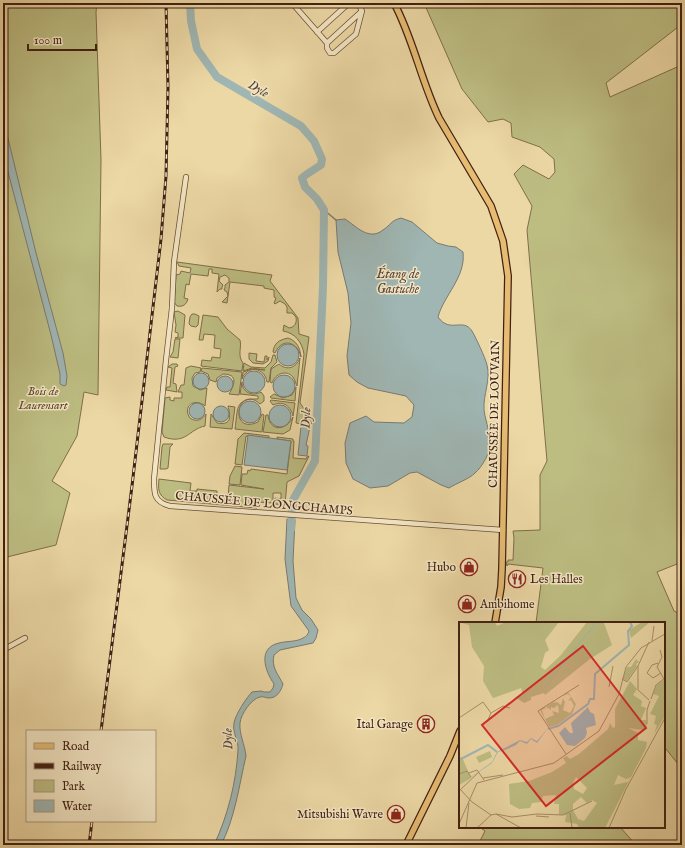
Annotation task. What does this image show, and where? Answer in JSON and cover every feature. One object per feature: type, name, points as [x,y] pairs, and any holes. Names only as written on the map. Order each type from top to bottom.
[{"type":"main road","name":"CHAUSSÉE DE LOUVAIN","points":[[394,3],[434,108],[491,206],[503,241],[508,276],[503,530],[501,587],[495,622]]},
{"type":"main road","points":[[406,845],[450,756],[459,734]]},
{"type":"street","points":[[292,3],[327,43],[327,48],[330,53],[334,53],[356,34],[362,11],[358,3]]},
{"type":"street","points":[[296,8],[301,3]]},
{"type":"street","points":[[317,32],[349,3]]},
{"type":"street","points":[[327,43],[362,11]]},
{"type":"street","name":"CHAUSSÉE DE LONGCHAMPS","points":[[186,177],[174,262],[172,308],[154,492],[156,498],[160,502],[170,506],[503,530]]},
{"type":"street","points":[[3,650],[25,638]]},
{"type":"green space","name":"Bois de Laurensart","points":[[3,3],[97,3],[96,12],[101,160],[98,395],[84,392],[77,436],[52,481],[70,493],[56,545],[3,558],[3,523],[8,512],[3,510]]},
{"type":"green space","points":[[424,3],[682,3],[682,24],[606,83],[610,97],[677,67],[682,71],[682,562],[657,572],[674,611],[682,615],[682,769],[666,749],[665,750],[665,622],[536,622],[543,568],[508,564],[507,566],[506,562],[508,562],[508,560],[513,560],[513,531],[540,530],[540,475],[547,461],[527,230],[532,206],[514,174],[523,165],[549,179],[555,172],[554,159],[540,147],[512,137],[511,123],[503,119],[488,122],[462,89]]},
{"type":"green space","points":[[177,262],[272,275],[270,281],[298,318],[299,334],[309,337],[300,403],[312,420],[310,425],[296,423],[304,354],[303,350],[300,342],[294,336],[283,331],[284,325],[289,328],[294,326],[296,323],[296,317],[292,313],[287,313],[287,307],[285,304],[280,301],[275,304],[274,303],[276,298],[274,297],[274,290],[264,288],[264,286],[230,282],[228,296],[227,292],[224,290],[225,285],[229,282],[229,278],[225,275],[220,277],[219,281],[223,285],[222,289],[217,292],[219,274],[212,273],[212,269],[209,269],[208,276],[191,274],[189,285],[186,284],[184,298],[188,299],[184,305],[177,306],[174,302],[176,275],[180,274],[181,271],[190,273],[191,268],[179,266]]},
{"type":"green space","points":[[228,296],[227,303],[222,302]]},
{"type":"green space","points":[[178,311],[185,315],[183,338],[175,338],[178,337],[178,333],[175,332],[176,325],[174,312]]},
{"type":"green space","points":[[192,314],[199,316],[198,325],[196,327],[189,324]]},
{"type":"green space","points":[[203,315],[218,317],[227,329],[240,340],[240,357],[243,363],[242,371],[201,366],[202,360],[211,361],[212,357],[220,358],[221,349],[214,348],[215,335],[204,334],[203,340],[199,340]]},
{"type":"green space","points":[[288,338],[298,345],[301,357],[297,348],[290,343],[282,344],[275,353],[273,352],[274,346],[278,342]]},
{"type":"green space","points":[[175,339],[180,339],[178,358],[170,357],[173,352]]},
{"type":"green space","points":[[249,353],[257,354],[256,361],[264,362],[265,356],[267,356],[267,360],[269,357],[268,361],[263,364],[253,363],[249,359]]},
{"type":"green space","points":[[273,355],[275,355],[277,362],[271,368],[269,382],[267,382],[263,373],[256,370],[248,371],[244,374],[242,379],[243,372],[252,369],[265,370],[252,368],[243,371],[244,363],[251,367],[265,368],[271,362]]},
{"type":"green space","points":[[300,358],[297,386],[293,377],[287,373],[278,375],[272,383],[270,382],[271,369],[279,364],[288,368],[294,366]]},
{"type":"green space","points":[[172,364],[177,364],[178,366],[175,367],[173,383],[176,384],[177,392],[166,390],[167,387],[170,387],[172,368],[168,367]]},
{"type":"green space","points":[[191,366],[201,368],[200,372],[195,373],[192,378],[193,386],[200,390],[207,388],[205,406],[201,403],[193,403],[190,404],[187,410],[190,418],[195,420],[201,419],[206,414],[205,426],[182,438],[171,439],[164,437],[162,432],[165,398],[170,397],[170,400],[174,401],[174,398],[182,398],[182,392],[178,392],[181,385],[184,385],[186,368]]},
{"type":"green space","points":[[202,368],[242,372],[239,395],[229,394],[234,384],[231,376],[223,374],[217,378],[216,382],[210,380],[208,374],[201,371]]},
{"type":"green space","points":[[242,382],[242,386],[248,393],[254,394],[261,392],[264,396],[264,401],[260,404],[252,399],[258,399],[258,396],[240,394]]},
{"type":"green space","points":[[296,387],[295,401],[270,397],[274,394],[283,398],[292,395]]},
{"type":"green space","points":[[245,400],[241,404],[239,417],[242,422],[249,424],[258,422],[262,414],[264,415],[262,432],[235,429],[237,411],[241,403]]},
{"type":"green space","points":[[270,401],[295,403],[293,416],[289,407],[280,403],[273,405]]},
{"type":"green space","points":[[228,406],[235,407],[232,429],[210,427],[211,414],[217,423],[222,424],[228,421],[230,416]]},
{"type":"green space","points":[[266,415],[268,415],[269,421],[272,425],[279,428],[287,425],[293,417],[290,430],[283,434],[263,432]]},
{"type":"green space","points":[[244,433],[269,436],[269,438],[246,436],[242,465],[235,464],[238,439]]},
{"type":"green space","points":[[277,437],[293,439],[293,458],[306,459],[309,456],[299,476],[287,482],[285,505],[275,504],[275,498],[281,499],[281,493],[273,493],[273,503],[258,502],[257,508],[167,500],[160,494],[159,479],[191,483],[190,491],[197,491],[197,489],[217,491],[217,496],[228,497],[229,485],[264,489],[241,485],[242,474],[247,474],[248,470],[250,471],[251,469],[287,474],[291,441],[277,439]]},
{"type":"green space","points":[[163,444],[173,444],[170,447],[168,468],[160,469],[162,447]]},
{"type":"green space","points":[[235,466],[242,467],[240,485],[229,484],[230,476]]},
{"type":"green space","points":[[621,828],[636,845],[478,845],[485,831],[482,829]]},
{"type":"water","points":[[3,118],[36,253],[63,353],[67,376],[66,385],[64,386],[60,384],[60,374],[51,335],[3,153]]},
{"type":"water","name":"Étang de Gastuche","points":[[401,218],[412,222],[437,243],[456,247],[463,252],[463,261],[458,278],[438,317],[447,324],[465,325],[468,327],[476,338],[487,365],[488,382],[484,410],[490,436],[490,449],[484,462],[475,473],[449,488],[417,472],[410,473],[388,486],[370,488],[353,479],[346,463],[345,443],[350,423],[366,416],[374,422],[404,423],[412,417],[414,405],[406,396],[368,388],[357,382],[349,375],[347,356],[351,323],[348,293],[338,252],[336,220],[345,219],[363,232],[373,234],[378,233],[397,219]]},
{"type":"water","points":[[288,344],[296,347],[299,355],[296,363],[288,366],[280,363],[277,355],[280,347]]},
{"type":"water","points":[[254,371],[258,372],[264,378],[264,386],[258,392],[254,393],[250,392],[244,386],[243,382],[244,378],[250,372]]},
{"type":"water","points":[[198,373],[204,373],[209,378],[207,387],[204,389],[198,389],[193,384],[193,378]]},
{"type":"water","points":[[284,375],[292,378],[295,386],[292,394],[284,397],[276,394],[273,386],[276,378]]},
{"type":"water","points":[[222,376],[228,376],[233,381],[231,390],[228,392],[222,392],[217,387],[217,381]]},
{"type":"water","points":[[250,401],[258,404],[261,412],[258,420],[250,423],[242,420],[239,412],[242,404]]},
{"type":"water","points":[[194,403],[200,403],[205,408],[203,417],[200,419],[194,419],[189,414],[189,408]]},
{"type":"water","points":[[280,405],[288,408],[291,416],[288,424],[280,427],[272,424],[269,416],[272,408]]},
{"type":"water","points":[[221,406],[228,411],[229,414],[224,421],[221,422],[214,417],[213,414],[218,407]]},
{"type":"water","points":[[301,426],[310,427],[306,445],[308,446],[307,456],[298,455]]},
{"type":"water","points":[[248,435],[291,441],[287,470],[244,465]]},
{"type":"water","points":[[287,519],[295,520],[293,561],[296,598],[302,610],[311,619],[318,630],[313,643],[280,650],[274,655],[274,667],[283,684],[281,689],[278,694],[272,698],[257,698],[247,707],[242,715],[240,727],[246,756],[239,790],[226,835],[221,845],[214,845],[227,810],[235,775],[238,743],[234,727],[237,715],[244,702],[252,692],[270,692],[273,688],[274,684],[268,673],[265,660],[265,655],[268,650],[272,646],[279,643],[301,639],[308,634],[309,631],[291,606],[285,559]]},
{"type":"waterway","name":"Dyle","points":[[190,3],[191,21],[197,49],[217,77],[301,126],[314,141],[322,159],[321,165],[302,178],[305,187],[317,199],[324,210],[323,287],[315,461],[293,500],[291,529]]},
{"type":"waterway","points":[[324,210],[336,220]]},
{"type":"railway","points":[[101,730],[161,239],[166,176],[168,87],[166,3]]},
{"type":"railway","points":[[89,845],[92,822]]},
{"type":"place","name":"Hubo","points":[[469,567]]},
{"type":"place","name":"Les Halles","points":[[517,579]]},
{"type":"place","name":"Ambihome","points":[[467,604]]},
{"type":"place","name":"Ital Garage","points":[[426,724]]},
{"type":"place","name":"Mitsubishi Wavre","points":[[396,814]]}]
